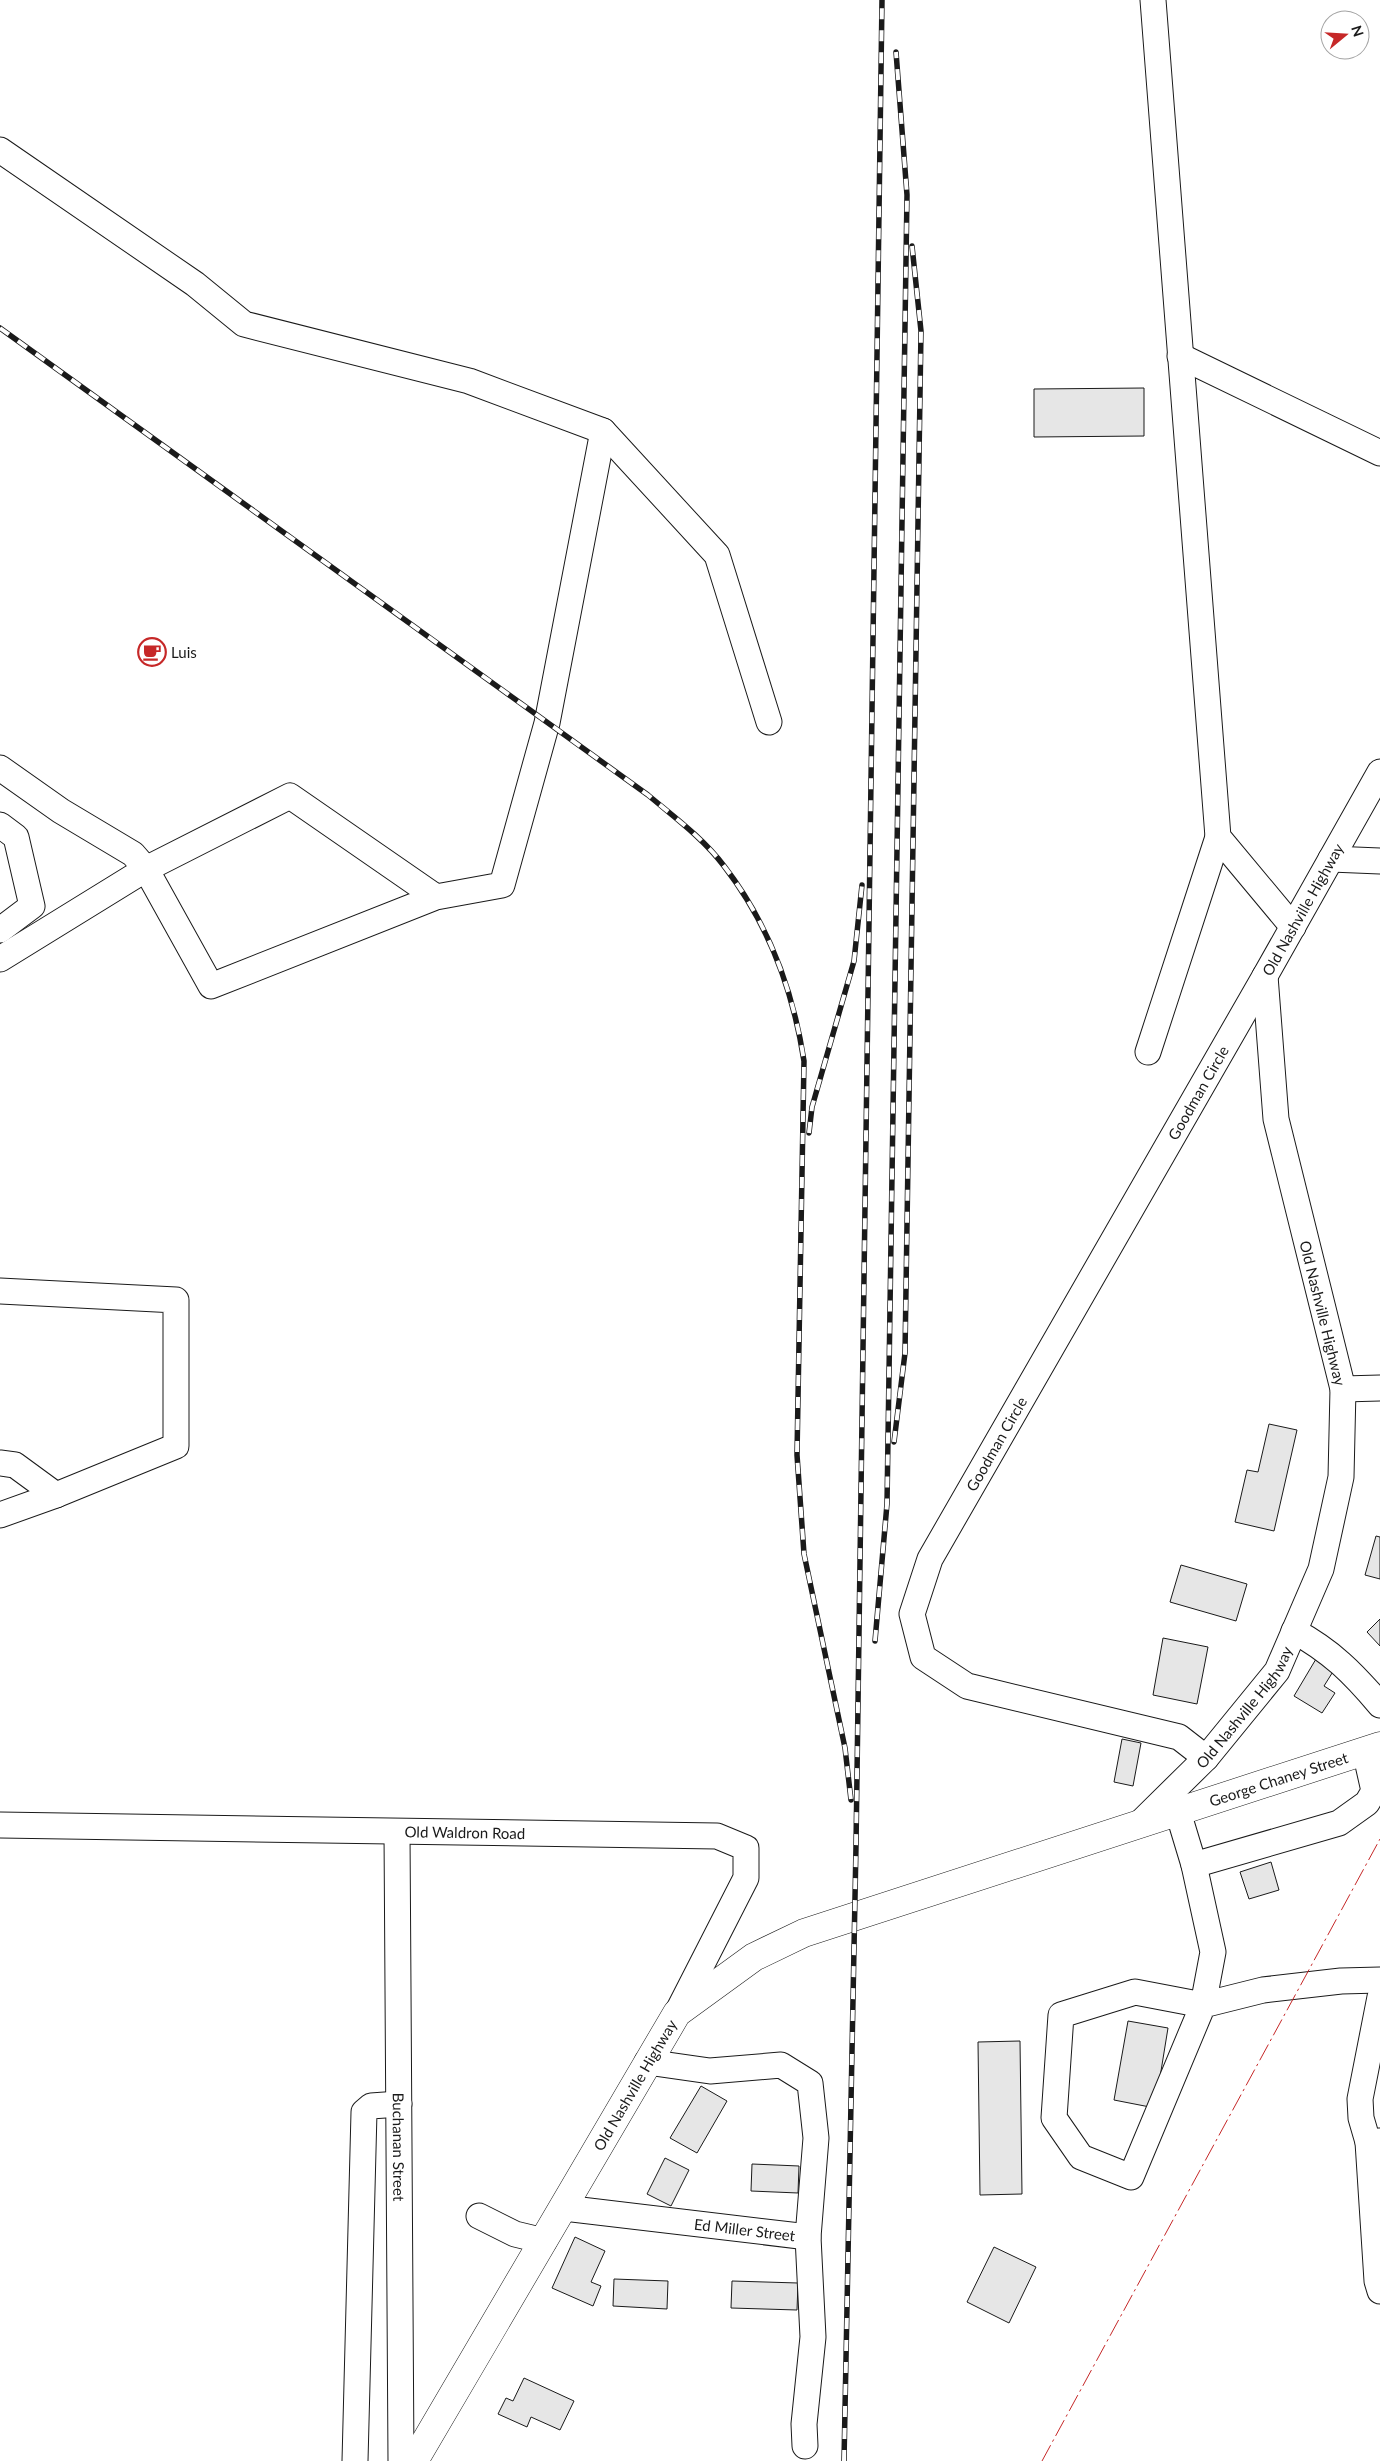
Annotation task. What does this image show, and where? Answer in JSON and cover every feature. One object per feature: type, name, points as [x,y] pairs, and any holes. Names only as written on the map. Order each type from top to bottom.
[{"type":"main road","name":"George Chaney Street","points":[[1178,1812],[1373,1748]]},
{"type":"main road","name":"Old Nashville Highway","points":[[414,2461],[677,2013],[754,1957],[804,1933],[1178,1812]]},
{"type":"street","points":[[1148,1052],[1218,837],[1153,0]]},
{"type":"street","points":[[0,150],[195,284],[244,324],[468,381],[603,430],[717,555],[769,722]]},
{"type":"street","points":[[1180,356],[1380,453]]},
{"type":"street","points":[[0,768],[61,811],[132,854],[146,869],[211,986],[436,897],[502,885],[547,722],[603,430]]},
{"type":"street","name":"Old Nashville Highway","points":[[1139,1824],[1206,1758],[1276,1671],[1321,1569],[1341,1477],[1343,1389],[1276,1120],[1265,976],[1380,772]]},
{"type":"street","points":[[0,959],[146,869],[290,796],[436,897]]},
{"type":"street","points":[[0,825],[16,837],[32,906],[0,930]]},
{"type":"street","points":[[1218,837],[1292,927]]},
{"type":"street","points":[[1331,859],[1380,861]]},
{"type":"street","name":"Goodman Circle","points":[[1206,1758],[1179,1737],[967,1686],[924,1657],[912,1614],[930,1559],[1265,976]]},
{"type":"street","points":[[0,1291],[176,1300],[176,1446],[56,1495],[0,1515]]},
{"type":"street","points":[[1343,1389],[1380,1388]]},
{"type":"street","points":[[0,1463],[15,1465],[56,1495]]},
{"type":"street","points":[[1294,1631],[1321,1646],[1345,1667],[1380,1705]]},
{"type":"street","points":[[1194,1865],[1338,1824],[1367,1803],[1374,1791],[1373,1748]]},
{"type":"street","points":[[1178,1812],[1194,1865],[1213,1952],[1203,2005],[1131,2177],[1081,2157],[1054,2118],[1061,2015],[1135,1992],[1203,2005],[1263,1990],[1341,1981],[1380,1980]]},
{"type":"street","name":"Old Waldron Road","points":[[0,1825],[717,1836],[746,1848],[746,1878],[677,2013]]},
{"type":"street","name":"Buchanan Street","points":[[397,1832],[401,2461]]},
{"type":"street","points":[[1380,1997],[1360,2099],[1361,2118],[1374,2141],[1377,2281],[1380,2291]]},
{"type":"street","points":[[647,2062],[710,2071],[781,2065],[810,2083],[816,2138],[808,2237]]},
{"type":"street","points":[[355,2461],[364,2112],[371,2106],[399,2104]]},
{"type":"street","name":"Ed Miller Street","points":[[564,2208],[808,2237],[812,2337],[804,2424],[805,2446]]},
{"type":"street","points":[[479,2216],[515,2234],[544,2241]]},
{"type":"street","points":[[360,2278],[400,2277]]},
{"type":"building","points":[[1144,388],[1144,436],[1034,437],[1034,389]]},
{"type":"building","points":[[1269,1424],[1297,1430],[1274,1531],[1235,1522],[1247,1470],[1258,1472]]},
{"type":"building","points":[[1376,1536],[1380,1537],[1380,1579],[1365,1575]]},
{"type":"building","points":[[1181,1565],[1247,1584],[1236,1621],[1170,1602]]},
{"type":"building","points":[[1380,1619],[1380,1646],[1367,1632]]},
{"type":"building","points":[[1163,1638],[1208,1647],[1197,1704],[1153,1695]]},
{"type":"building","points":[[1316,1659],[1334,1670],[1324,1686],[1335,1693],[1322,1713],[1294,1696]]},
{"type":"building","points":[[1122,1739],[1141,1743],[1133,1786],[1114,1782]]},
{"type":"building","points":[[1271,1862],[1279,1890],[1249,1899],[1240,1872]]},
{"type":"building","points":[[1128,2021],[1168,2028],[1155,2108],[1114,2100]]},
{"type":"building","points":[[1020,2041],[1022,2194],[980,2195],[978,2042]]},
{"type":"building","points":[[701,2086],[727,2101],[697,2153],[670,2138]]},
{"type":"building","points":[[665,2158],[689,2170],[671,2206],[647,2194]]},
{"type":"building","points":[[752,2164],[799,2166],[798,2193],[751,2191]]},
{"type":"building","points":[[575,2237],[605,2251],[591,2282],[601,2286],[593,2306],[552,2288]]},
{"type":"building","points":[[994,2247],[1036,2267],[1009,2323],[967,2302]]},
{"type":"building","points":[[614,2279],[668,2281],[667,2309],[613,2306]]},
{"type":"building","points":[[732,2281],[798,2283],[797,2310],[731,2308]]},
{"type":"building","points":[[524,2378],[574,2401],[560,2430],[531,2417],[527,2427],[498,2414],[506,2398],[513,2401]]},
{"type":"railway","points":[[844,2461],[856,1846],[882,0]]},
{"type":"railway","points":[[875,1641],[887,1504],[907,195],[896,52]]},
{"type":"railway","points":[[894,1442],[905,1353],[921,331],[912,246]]},
{"type":"railway","points":[[0,328],[648,795],[707,846],[740,888],[754,911],[766,934],[785,983],[793,1009],[804,1061],[797,1455],[804,1554],[845,1748],[851,1800]]},
{"type":"railway","points":[[809,1133],[812,1107],[854,961],[862,885]]},
{"type":"power","points":[[1042,2461],[1380,1839]]},
{"type":"place","name":"Luis","points":[[152,652]]}]
